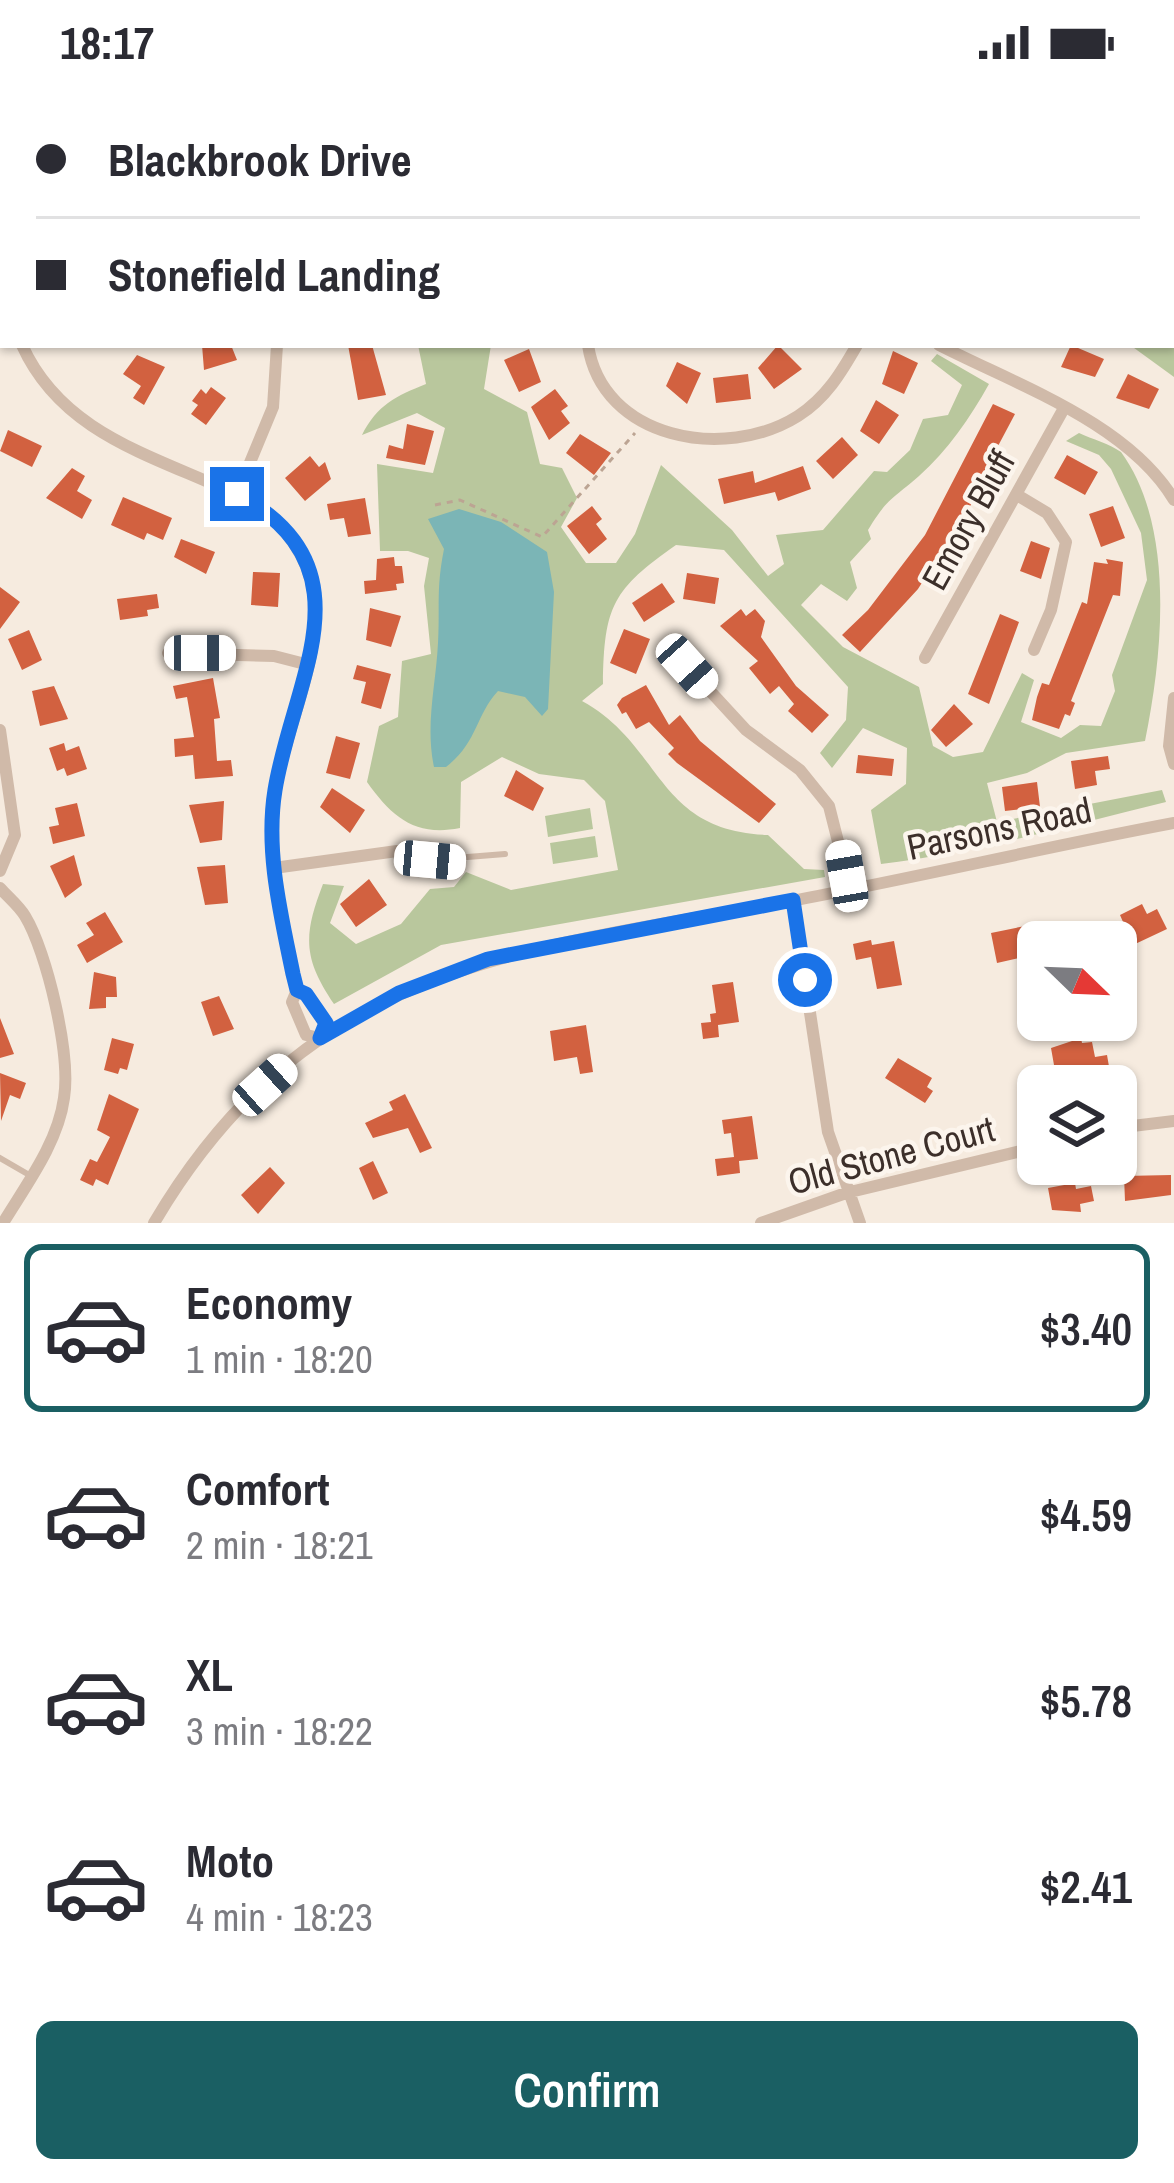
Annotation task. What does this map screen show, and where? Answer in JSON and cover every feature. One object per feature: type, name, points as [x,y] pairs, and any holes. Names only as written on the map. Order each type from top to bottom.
[{"type":"street","points":[[24,348],[51,393],[87,425],[237,494],[278,522],[307,564],[317,614],[309,665],[275,788],[274,868],[297,990],[306,994],[326,1023],[320,1038]]},
{"type":"street","points":[[237,494],[273,407],[277,348]]},
{"type":"street","points":[[588,348],[593,378],[643,422],[695,439],[752,435],[796,417],[832,388],[855,348]]},
{"type":"street","points":[[949,348],[1063,410],[1155,468],[1174,500]]},
{"type":"street","name":"Emory Bluff","points":[[925,658],[1063,410]]},
{"type":"street","points":[[1017,495],[1047,513],[1066,542],[1051,610],[1034,650]]},
{"type":"street","points":[[168,653],[274,656],[309,665]]},
{"type":"street","points":[[687,666],[746,730],[800,770],[829,806],[850,889]]},
{"type":"street","points":[[1174,698],[1169,746],[1174,764]]},
{"type":"street","points":[[0,730],[15,835],[0,871]]},
{"type":"street","name":"Parsons Road","points":[[154,1223],[216,1135],[320,1038],[399,993],[488,959],[1174,823]]},
{"type":"street","points":[[274,868],[397,850],[430,860]]},
{"type":"street","points":[[0,888],[24,914],[37,943],[58,1026],[65,1096],[31,1176],[1,1223]]},
{"type":"street","points":[[793,900],[828,1132],[860,1223]]},
{"type":"street","points":[[1137,1125],[1174,1121]]},
{"type":"street","name":"Old Stone Court","points":[[761,1223],[846,1193],[1017,1152]]},
{"type":"lane","points":[[430,860],[505,854]]},
{"type":"lane","points":[[0,1158],[31,1176]]},
{"type":"path","points":[[435,505],[460,500],[542,537],[643,422]]},
{"type":"path","points":[[985,470],[991,474],[986,489]]},
{"type":"green space","points":[[419,348],[491,348],[484,389],[527,412],[540,464],[562,468],[577,498],[561,527],[586,563],[616,563],[635,534],[661,465],[732,530],[768,576],[784,564],[776,535],[823,530],[874,471],[887,472],[910,450],[923,419],[948,415],[962,385],[931,361],[937,354],[989,384],[949,444],[875,519],[868,530],[871,539],[850,562],[857,588],[847,601],[821,584],[801,605],[843,647],[919,687],[933,746],[953,757],[983,752],[1022,673],[1034,680],[1021,722],[1061,738],[1080,725],[1101,726],[1115,691],[1112,675],[1147,580],[1141,533],[1111,469],[1099,455],[1066,441],[1079,433],[1117,449],[1138,481],[1157,551],[1160,628],[1145,741],[1066,753],[1027,773],[987,783],[997,822],[1162,790],[1166,802],[989,845],[881,864],[871,810],[906,784],[907,748],[863,728],[832,768],[820,753],[846,720],[848,687],[724,550],[676,545],[638,574],[616,602],[606,636],[603,684],[582,701],[630,740],[681,803],[703,819],[731,830],[768,835],[804,869],[824,870],[825,877],[441,945],[334,1004],[316,973],[309,946],[323,884],[344,886],[330,923],[356,944],[401,924],[430,889],[454,887],[466,872],[511,890],[618,870],[605,801],[584,780],[539,774],[502,757],[461,782],[460,828],[444,830],[406,822],[367,782],[379,726],[398,717],[402,661],[431,654],[424,586],[429,558],[408,551],[380,551],[377,464],[433,473],[445,428],[417,413],[362,435],[388,403],[426,384]]},
{"type":"green space","points":[[1134,348],[1174,348],[1174,377]]},
{"type":"green space","points":[[590,808],[593,829],[548,837],[545,816]]},
{"type":"green space","points":[[595,836],[598,857],[553,864],[550,843]]},
{"type":"water","points":[[459,509],[501,522],[547,552],[554,592],[548,709],[542,716],[525,697],[498,691],[456,758],[446,767],[434,767],[431,720],[444,549],[428,519]]},
{"type":"building","points":[[202,348],[232,348],[237,360],[204,370]]},
{"type":"building","points":[[349,348],[373,348],[386,395],[358,400]]},
{"type":"building","points":[[775,348],[781,348],[802,369],[774,389],[758,368]]},
{"type":"building","points":[[1070,348],[1104,359],[1095,377],[1061,367]]},
{"type":"building","points":[[529,349],[541,382],[519,392],[504,360]]},
{"type":"building","points":[[893,351],[918,363],[904,394],[882,384]]},
{"type":"building","points":[[137,355],[165,367],[144,405],[133,398],[141,386],[123,374]]},
{"type":"building","points":[[677,362],[701,373],[687,404],[666,386]]},
{"type":"building","points":[[748,374],[751,399],[716,403],[713,378]]},
{"type":"building","points":[[1128,374],[1159,389],[1149,409],[1116,398]]},
{"type":"building","points":[[211,387],[226,398],[206,425],[191,414],[198,405],[192,401],[201,389],[206,394]]},
{"type":"building","points":[[555,389],[568,406],[561,411],[570,423],[549,440],[531,407]]},
{"type":"building","points":[[876,400],[899,415],[879,444],[860,431]]},
{"type":"building","points":[[993,404],[1015,414],[981,478],[982,487],[918,589],[860,652],[842,635],[868,610],[925,535]]},
{"type":"building","points":[[407,424],[434,431],[425,465],[386,458],[389,445],[403,449]]},
{"type":"building","points":[[8,430],[42,446],[32,467],[0,451]]},
{"type":"building","points":[[580,434],[611,453],[594,475],[566,453]]},
{"type":"building","points":[[842,437],[858,455],[833,479],[816,461]]},
{"type":"building","points":[[1067,455],[1098,472],[1085,495],[1054,478]]},
{"type":"building","points":[[310,456],[319,467],[325,462],[331,479],[305,501],[285,478]]},
{"type":"building","points":[[803,466],[811,489],[778,501],[775,492],[724,504],[718,479],[753,471],[755,483]]},
{"type":"building","points":[[72,468],[85,476],[77,491],[92,500],[82,519],[46,498]]},
{"type":"building","points":[[123,497],[172,518],[163,540],[147,533],[144,540],[111,525]]},
{"type":"building","points":[[365,498],[371,534],[348,537],[344,518],[330,520],[327,504]]},
{"type":"building","points":[[592,506],[602,519],[596,524],[607,539],[589,554],[567,526]]},
{"type":"building","points":[[1113,506],[1125,538],[1101,547],[1089,514]]},
{"type":"building","points":[[181,539],[215,552],[206,574],[174,557]]},
{"type":"building","points":[[1031,541],[1050,548],[1041,579],[1020,571]]},
{"type":"building","points":[[394,557],[395,566],[402,566],[404,583],[396,584],[397,590],[365,594],[364,581],[376,580],[377,559]]},
{"type":"building","points":[[1106,559],[1123,562],[1120,596],[1113,595],[1071,701],[1075,703],[1070,716],[1065,714],[1059,729],[1032,720],[1042,683],[1049,685],[1082,602],[1087,604],[1094,562],[1108,564]]},
{"type":"building","points":[[253,572],[280,573],[278,607],[251,605]]},
{"type":"building","points":[[687,573],[719,578],[715,604],[683,599]]},
{"type":"building","points":[[662,583],[675,602],[644,622],[632,603]]},
{"type":"building","points":[[0,587],[20,602],[0,629]]},
{"type":"building","points":[[157,594],[159,608],[147,610],[148,616],[120,620],[117,599]]},
{"type":"building","points":[[370,608],[401,616],[391,647],[366,640]]},
{"type":"building","points":[[741,609],[746,616],[755,609],[765,621],[761,637],[796,686],[829,715],[812,733],[788,711],[794,704],[779,686],[770,694],[749,668],[758,661],[720,626]]},
{"type":"building","points":[[1000,614],[1019,622],[989,704],[968,694]]},
{"type":"building","points":[[624,629],[650,639],[636,674],[610,663]]},
{"type":"building","points":[[29,630],[42,660],[22,670],[8,639]]},
{"type":"building","points":[[357,665],[391,674],[381,709],[361,703],[366,682],[353,679]]},
{"type":"building","points":[[213,678],[220,718],[214,719],[217,761],[231,760],[233,776],[195,779],[193,755],[175,757],[174,739],[194,737],[187,697],[176,699],[173,686]]},
{"type":"building","points":[[646,685],[669,725],[680,715],[700,741],[776,804],[759,823],[677,763],[668,754],[674,748],[649,722],[636,729],[626,712],[622,714],[617,705],[622,698]]},
{"type":"building","points":[[54,686],[68,719],[40,726],[32,691]]},
{"type":"building","points":[[954,704],[973,724],[946,747],[931,730]]},
{"type":"building","points":[[336,736],[360,743],[350,779],[326,773]]},
{"type":"building","points":[[64,743],[66,751],[79,746],[87,769],[67,776],[64,768],[57,771],[49,748]]},
{"type":"building","points":[[858,755],[894,759],[892,776],[856,773]]},
{"type":"building","points":[[1108,756],[1110,769],[1095,771],[1097,785],[1075,789],[1071,761]]},
{"type":"building","points":[[516,770],[544,788],[533,811],[504,796]]},
{"type":"building","points":[[1037,782],[1040,807],[1005,811],[1002,787]]},
{"type":"building","points":[[332,788],[365,810],[350,833],[320,807]]},
{"type":"building","points":[[224,801],[222,840],[200,843],[189,805]]},
{"type":"building","points":[[77,803],[85,836],[53,844],[49,827],[59,825],[55,808]]},
{"type":"building","points":[[74,855],[82,885],[65,898],[50,866]]},
{"type":"building","points":[[225,865],[228,903],[205,905],[197,867]]},
{"type":"building","points":[[369,879],[387,905],[356,927],[340,904]]},
{"type":"building","points":[[1142,904],[1147,914],[1157,909],[1167,929],[1137,943],[1137,921],[1123,921],[1120,915]]},
{"type":"building","points":[[105,912],[123,942],[87,963],[77,945],[94,935],[86,923]]},
{"type":"building","points":[[1017,928],[1017,959],[997,963],[991,933]]},
{"type":"building","points":[[871,940],[872,945],[894,941],[902,985],[877,989],[871,957],[856,960],[853,944]]},
{"type":"building","points":[[94,972],[116,977],[117,997],[106,997],[106,1008],[89,1009]]},
{"type":"building","points":[[733,982],[739,1022],[718,1025],[719,1037],[703,1039],[701,1023],[711,1022],[710,1014],[716,1013],[712,985]]},
{"type":"building","points":[[219,996],[234,1029],[213,1036],[201,1002]]},
{"type":"building","points":[[0,1018],[14,1054],[0,1058]]},
{"type":"building","points":[[586,1025],[593,1072],[580,1074],[577,1057],[554,1061],[550,1031]]},
{"type":"building","points":[[112,1038],[134,1044],[127,1070],[120,1068],[118,1074],[104,1070]]},
{"type":"building","points":[[1072,1041],[1092,1042],[1095,1057],[1107,1055],[1109,1065],[1054,1065],[1051,1048]]},
{"type":"building","points":[[898,1058],[932,1078],[927,1087],[933,1091],[925,1103],[885,1078]]},
{"type":"building","points":[[0,1073],[26,1083],[20,1099],[10,1095],[1,1121]]},
{"type":"building","points":[[109,1094],[139,1109],[108,1185],[96,1179],[93,1186],[80,1180],[90,1159],[97,1162],[110,1137],[97,1130]]},
{"type":"building","points":[[405,1094],[432,1148],[420,1153],[408,1128],[373,1138],[365,1123],[393,1110],[389,1102]]},
{"type":"building","points":[[752,1116],[758,1159],[739,1161],[740,1173],[717,1176],[715,1159],[734,1157],[731,1133],[724,1134],[722,1120]]},
{"type":"building","points":[[373,1161],[388,1193],[373,1200],[359,1168]]},
{"type":"building","points":[[270,1167],[285,1183],[258,1214],[241,1195]]},
{"type":"building","points":[[1171,1175],[1171,1195],[1125,1201],[1124,1185],[1137,1185],[1137,1176]]},
{"type":"building","points":[[1091,1186],[1094,1201],[1080,1204],[1081,1212],[1052,1210],[1048,1188]]},
{"type":"route","points":[[237,494],[259,506],[295,542],[315,589],[316,639],[275,788],[272,828],[274,868],[293,974],[297,990],[306,994],[326,1023],[320,1038],[399,993],[488,959],[793,900],[805,980]]}]
